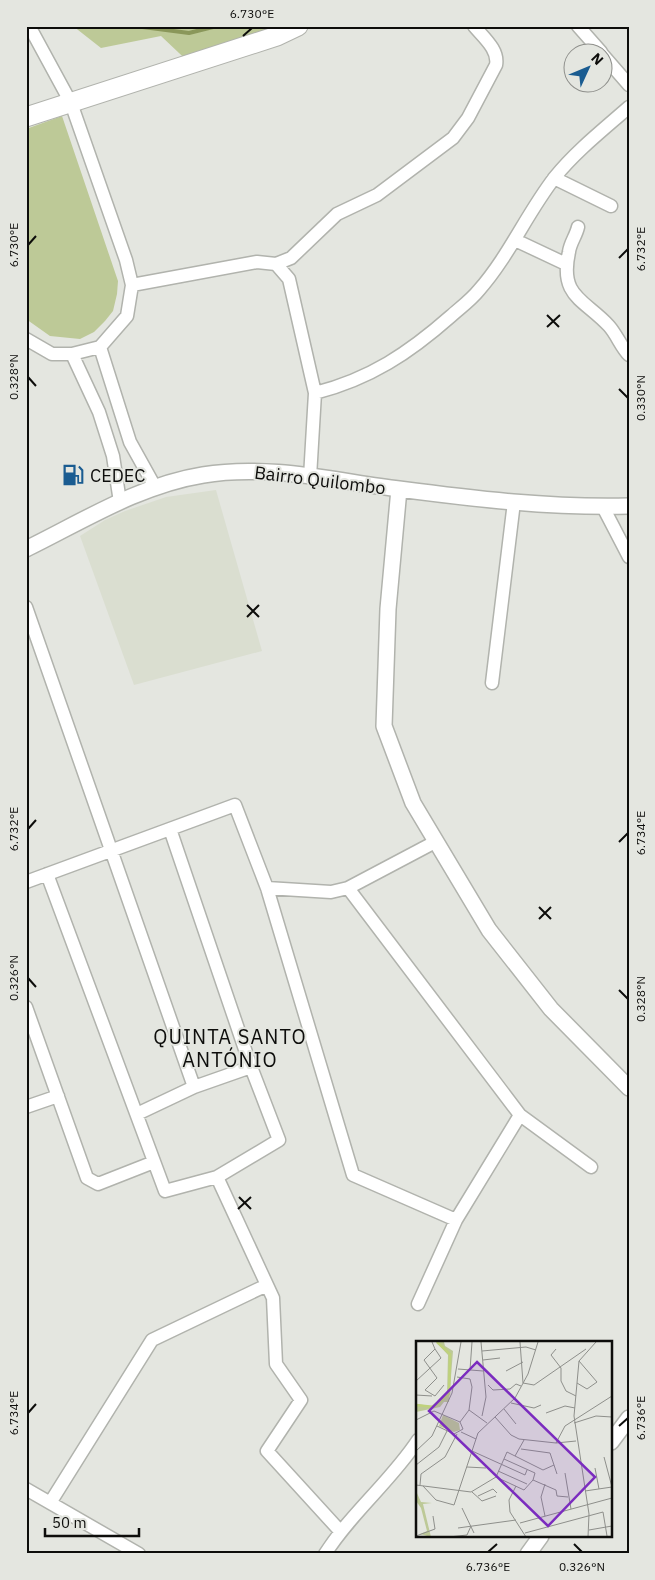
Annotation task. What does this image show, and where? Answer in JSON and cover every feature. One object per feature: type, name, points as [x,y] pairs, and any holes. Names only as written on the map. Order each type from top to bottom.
[{"type":"main road","points":[[26,118],[277,36],[298,26]]},
{"type":"street","points":[[132,285],[257,262],[276,264],[291,258],[337,214],[377,195],[453,138],[468,118],[496,65],[498,57],[474,26]]},
{"type":"street","points":[[578,26],[592,42]]},
{"type":"street","points":[[26,30],[33,33],[71,103],[126,260],[132,285],[127,316],[100,347],[72,354],[52,354],[26,339]]},
{"type":"street","points":[[612,65],[629,85]]},
{"type":"street","points":[[314,393],[346,385],[387,364],[426,338],[479,291],[515,240],[554,178],[573,157],[629,106]]},
{"type":"street","points":[[554,178],[611,206]]},
{"type":"street","points":[[578,227],[569,249],[566,264],[568,286],[580,300],[610,327],[629,355]]},
{"type":"street","points":[[515,240],[566,264]]},
{"type":"street","points":[[276,264],[289,279],[314,393],[310,477]]},
{"type":"street","points":[[100,347],[130,442],[155,488]]},
{"type":"street","points":[[72,354],[99,412],[113,456],[120,502]]},
{"type":"street","name":"Bairro Quilombo","points":[[26,549],[120,502],[155,488],[202,475],[232,471],[257,471],[514,502],[603,507],[629,506]]},
{"type":"street","points":[[399,489],[388,609],[384,726],[413,803],[489,930],[551,1009],[629,1088]]},
{"type":"street","points":[[492,683],[514,502]]},
{"type":"street","points":[[603,507],[629,557]]},
{"type":"street","points":[[26,606],[194,1087]]},
{"type":"street","points":[[26,882],[235,804],[267,888],[353,1175],[456,1220]]},
{"type":"street","points":[[47,874],[165,1191],[217,1177],[279,1140],[250,1067],[170,829]]},
{"type":"street","points":[[267,888],[331,892],[348,888],[435,842]]},
{"type":"street","points":[[348,888],[520,1116],[591,1167]]},
{"type":"street","points":[[26,1007],[87,1178],[98,1184],[154,1162]]},
{"type":"street","points":[[137,1114],[194,1087],[250,1067]]},
{"type":"street","points":[[26,1107],[58,1096]]},
{"type":"street","points":[[418,1304],[456,1220],[520,1116]]},
{"type":"street","points":[[217,1177],[273,1298],[276,1364],[301,1400],[267,1451],[340,1531]]},
{"type":"street","points":[[50,1503],[152,1340],[266,1285]]},
{"type":"street","points":[[612,1441],[629,1418]]},
{"type":"street","points":[[325,1554],[340,1531],[407,1456],[416,1443]]},
{"type":"street","points":[[26,1489],[139,1554]]},
{"type":"street","points":[[528,1554],[540,1538]]},
{"type":"shaded area","points":[[216,490],[262,651],[134,685],[80,536],[105,520],[166,497]]},
{"type":"green space","points":[[73,26],[307,26],[197,70],[161,36],[101,48]]},
{"type":"green space","points":[[62,116],[118,281],[113,311],[94,332],[80,339],[50,336],[26,319],[26,129]]},
{"type":"waterway","points":[[135,26],[189,33],[217,26]]},
{"type":"place","name":"CEDEC","points":[[73,475]]},
{"type":"district","name":"QUINTA SANTO ANTÓNIO","points":[[230,1048]]}]
